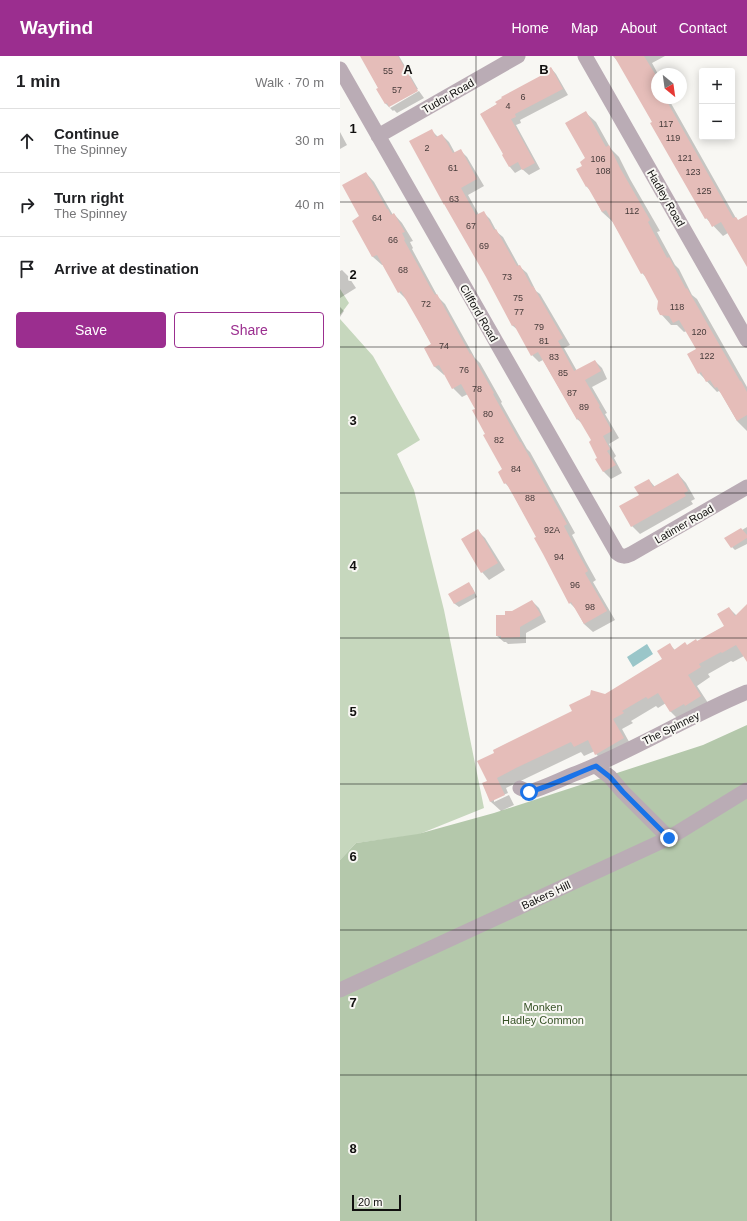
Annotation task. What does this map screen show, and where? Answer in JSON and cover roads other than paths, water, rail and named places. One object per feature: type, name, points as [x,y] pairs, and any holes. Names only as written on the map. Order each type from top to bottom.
[{"type":"street","name":"Tudor Road","points":[[378,136],[518,56]]},
{"type":"street","name":"Hadley Road","points":[[585,56],[747,340]]},
{"type":"street","name":"Clifford Road","points":[[340,68],[614,549],[620,556]]},
{"type":"street","name":"Latimer Road","points":[[620,556],[625,557],[631,554],[747,487]]},
{"type":"street","name":"The Spinney","points":[[520,788],[529,792],[541,789],[576,773],[596,766],[725,701],[747,692]]},
{"type":"street","points":[[596,766],[610,777],[669,838]]},
{"type":"street","name":"Bakers Hill","points":[[340,990],[669,838],[747,790]]},
{"type":"water","points":[[647,644],[653,654],[633,667],[627,657]]},
{"type":"park label","name":"Monken Hadley Common","points":[[543,1013]]}]
